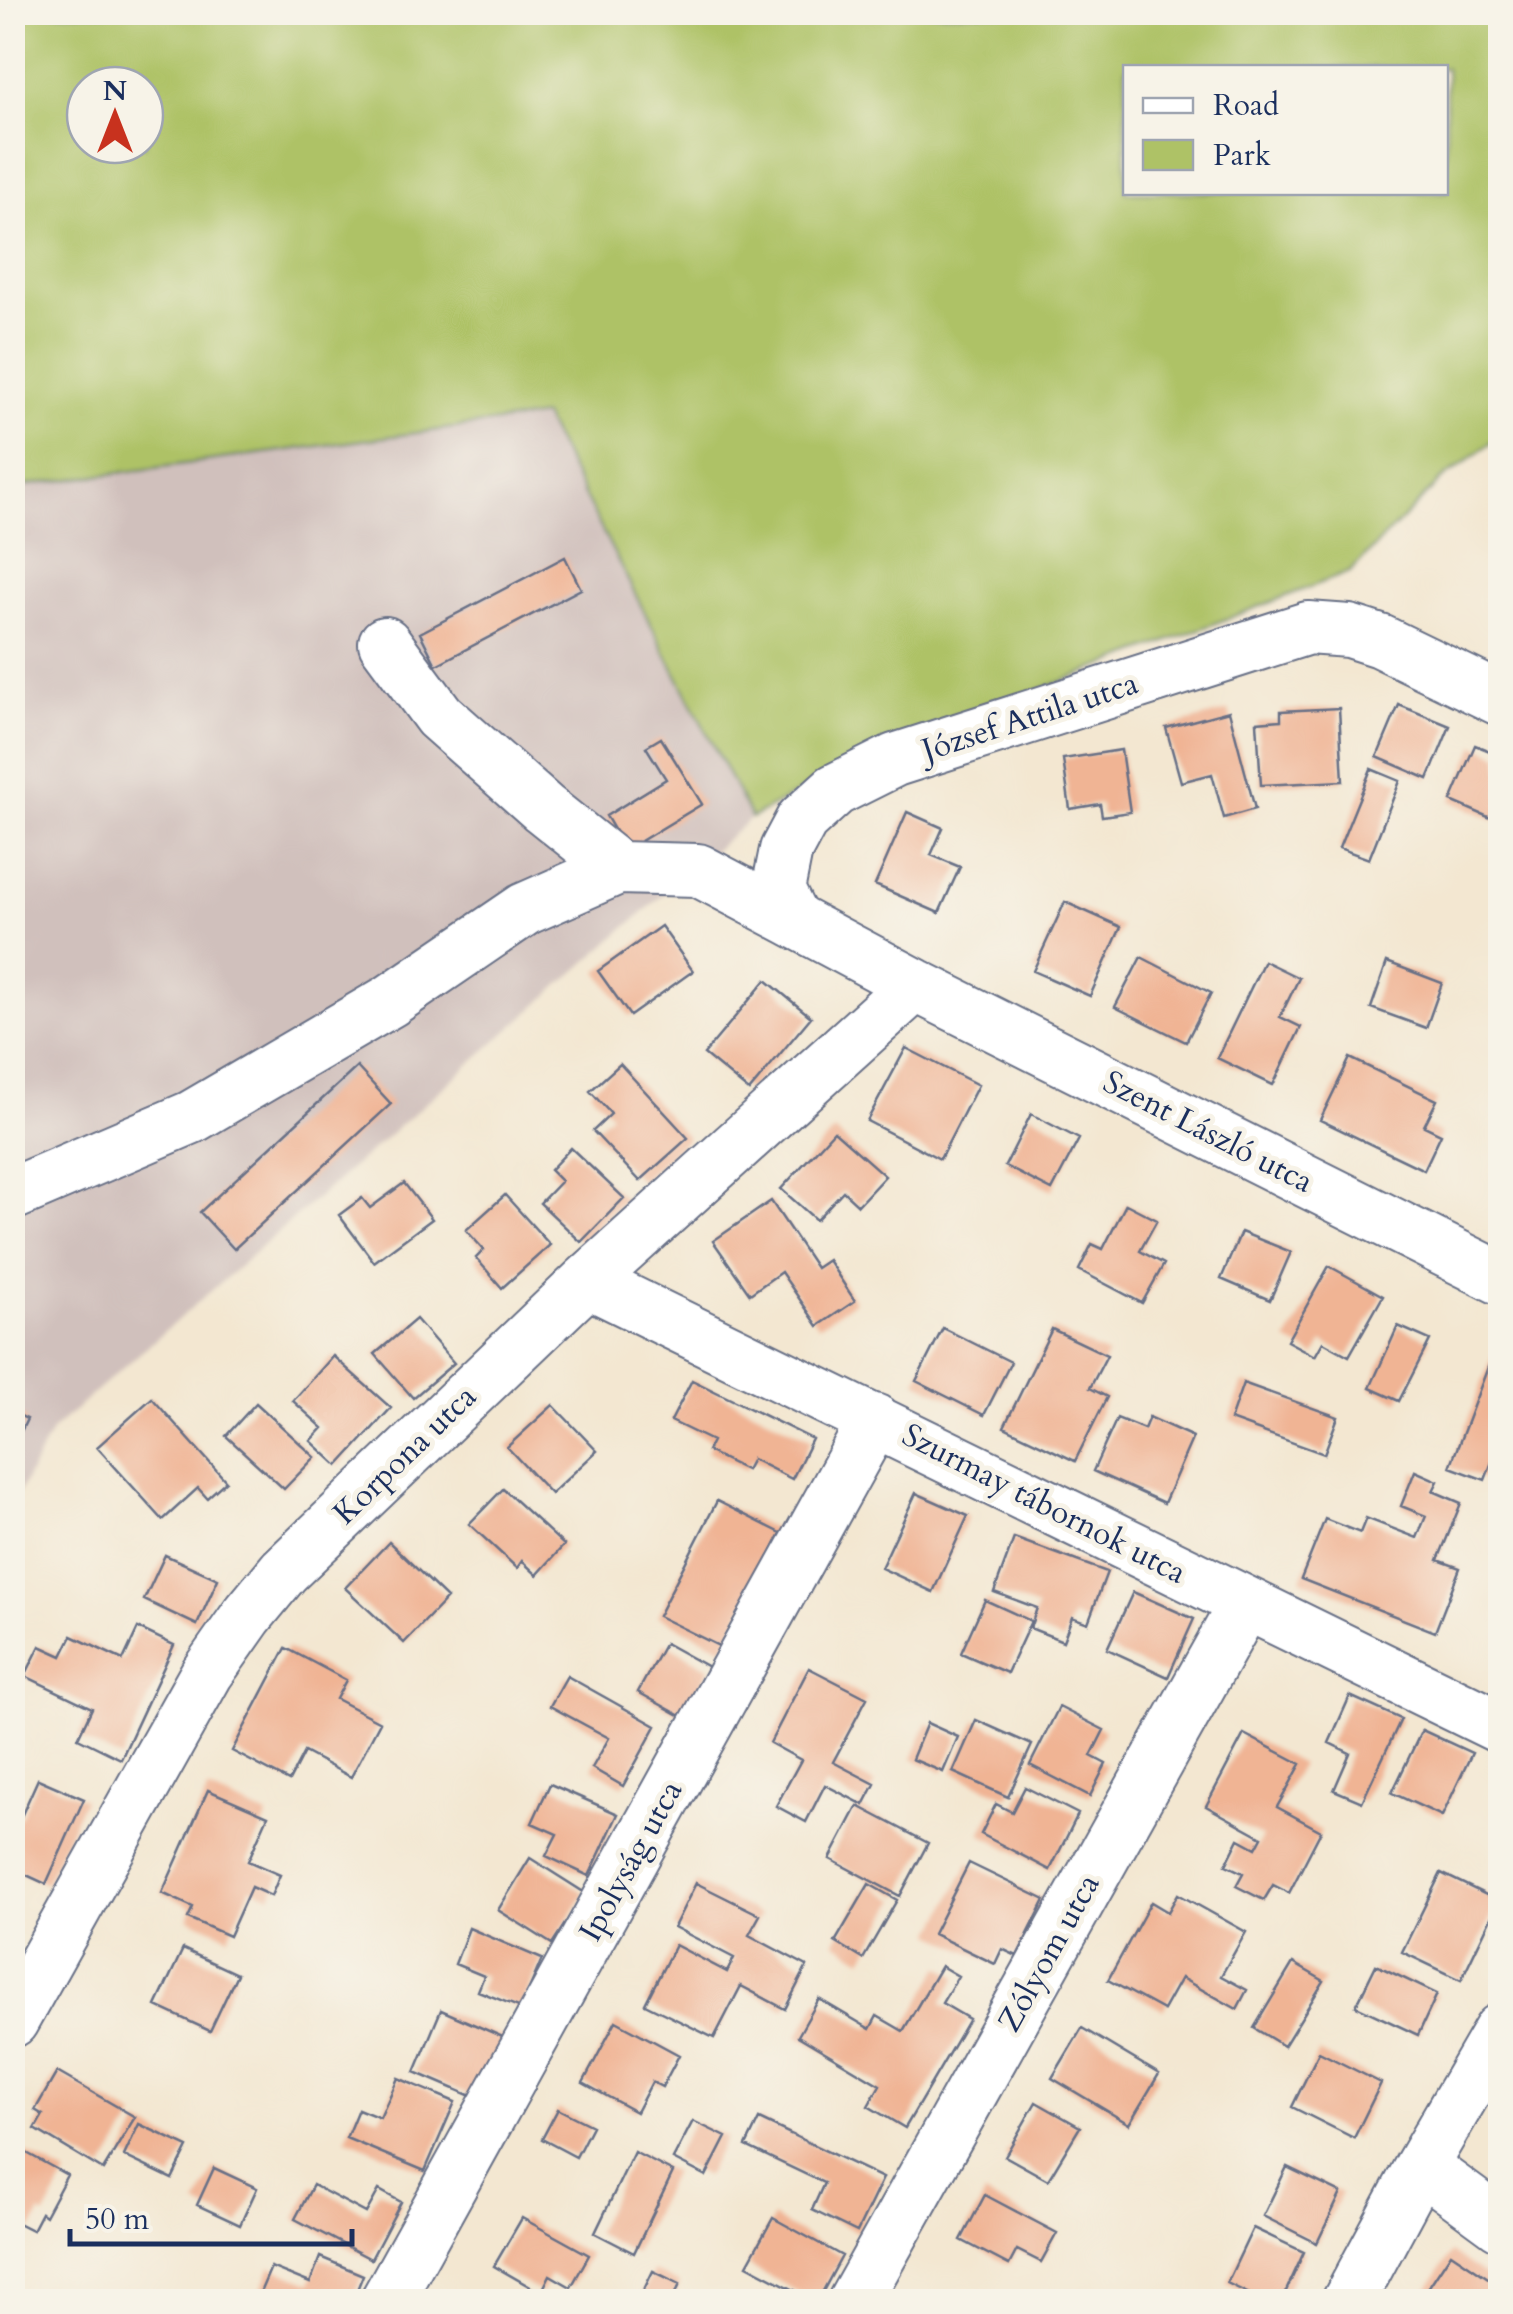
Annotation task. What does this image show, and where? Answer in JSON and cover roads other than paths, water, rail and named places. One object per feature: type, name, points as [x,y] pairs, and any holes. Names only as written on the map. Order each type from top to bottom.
[{"type":"street","name":"József Attila utca","points":[[793,920],[778,890],[786,850],[802,820],[836,790],[896,760],[1308,628],[1349,631],[1406,652],[1500,699]]},
{"type":"street","points":[[385,643],[439,716],[618,868]]},
{"type":"street","points":[[12,1194],[192,1117],[390,1001],[525,908],[618,868],[698,870],[915,985]]},
{"type":"street","name":"Szent László utca","points":[[915,985],[1500,1278]]},
{"type":"street","name":"Korpona utca","points":[[12,2021],[207,1673],[284,1571],[587,1280],[915,985]]},
{"type":"street","name":"Szurmay tábornok utca","points":[[587,1280],[1500,1727]]},
{"type":"street","name":"Ipolyság utca","points":[[386,2302],[876,1420]]},
{"type":"street","name":"Zólyom utca","points":[[854,2302],[1245,1604]]},
{"type":"street","points":[[1348,2302],[1500,2030]]},
{"type":"street","points":[[1422,2166],[1500,2224]]}]
